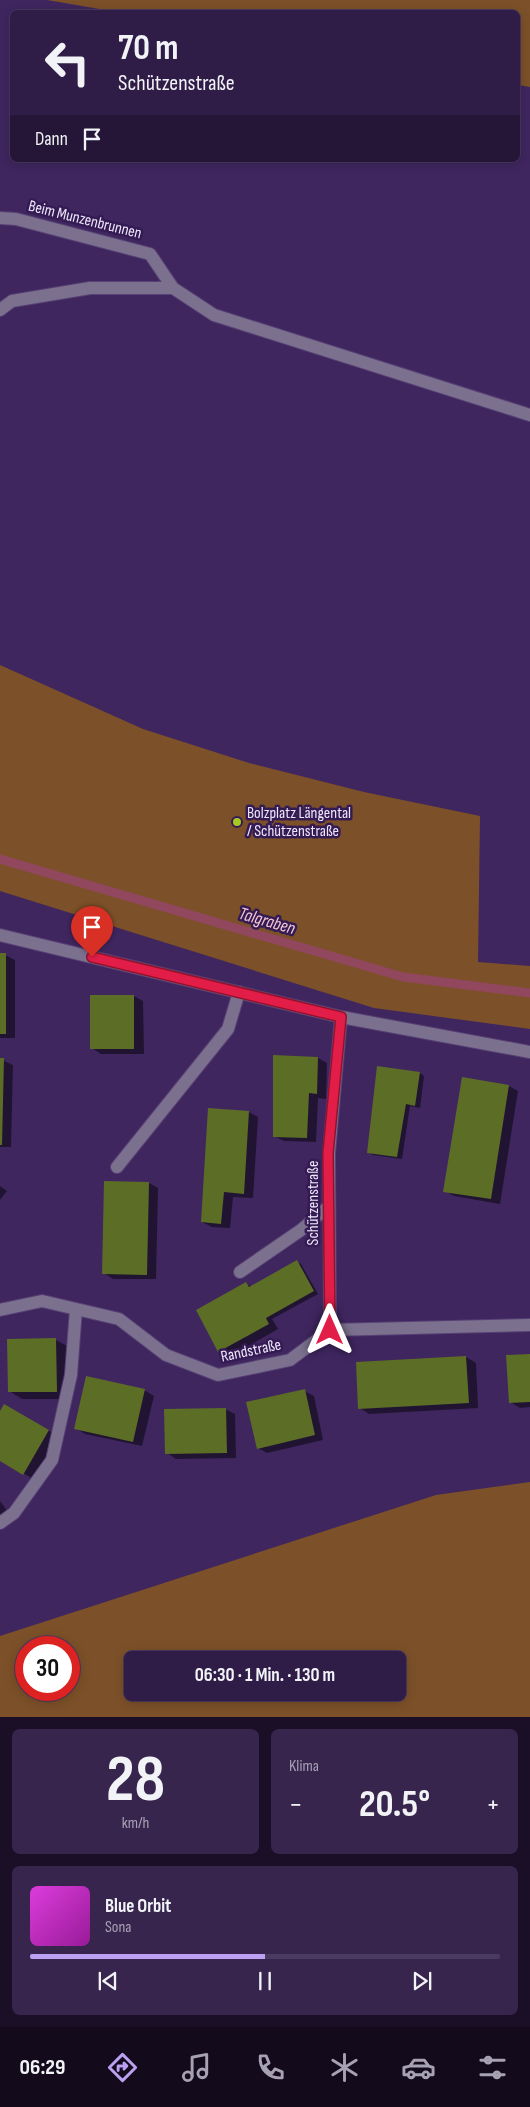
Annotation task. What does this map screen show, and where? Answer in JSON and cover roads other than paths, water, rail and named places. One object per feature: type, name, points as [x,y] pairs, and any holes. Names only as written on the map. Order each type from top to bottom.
[{"type":"street","name":"Beim Munzenbrunnen","points":[[0,218],[16,220],[150,254],[173,288]]},
{"type":"street","points":[[0,310],[12,301],[90,288],[173,288],[214,315],[530,415]]},
{"type":"street","points":[[0,936],[341,1017],[530,1052]]},
{"type":"street","points":[[117,1167],[228,1028],[239,992]]},
{"type":"street","name":"Schützenstraße","points":[[330,1330],[328,1153],[341,1017]]},
{"type":"street","points":[[240,1272],[301,1230],[329,1206]]},
{"type":"street","name":"Randstraße","points":[[0,1310],[42,1301],[119,1319],[166,1356],[218,1375],[290,1360],[330,1330]]},
{"type":"street","points":[[0,1523],[14,1513],[52,1460],[71,1375],[76,1309]]},
{"type":"street","points":[[330,1330],[530,1325]]},
{"type":"waterway","name":"Talgraben","points":[[0,859],[403,977],[530,993]]},
{"type":"place","name":"Bolzplatz Längental / Schützenstraße","points":[[237,822]]}]
